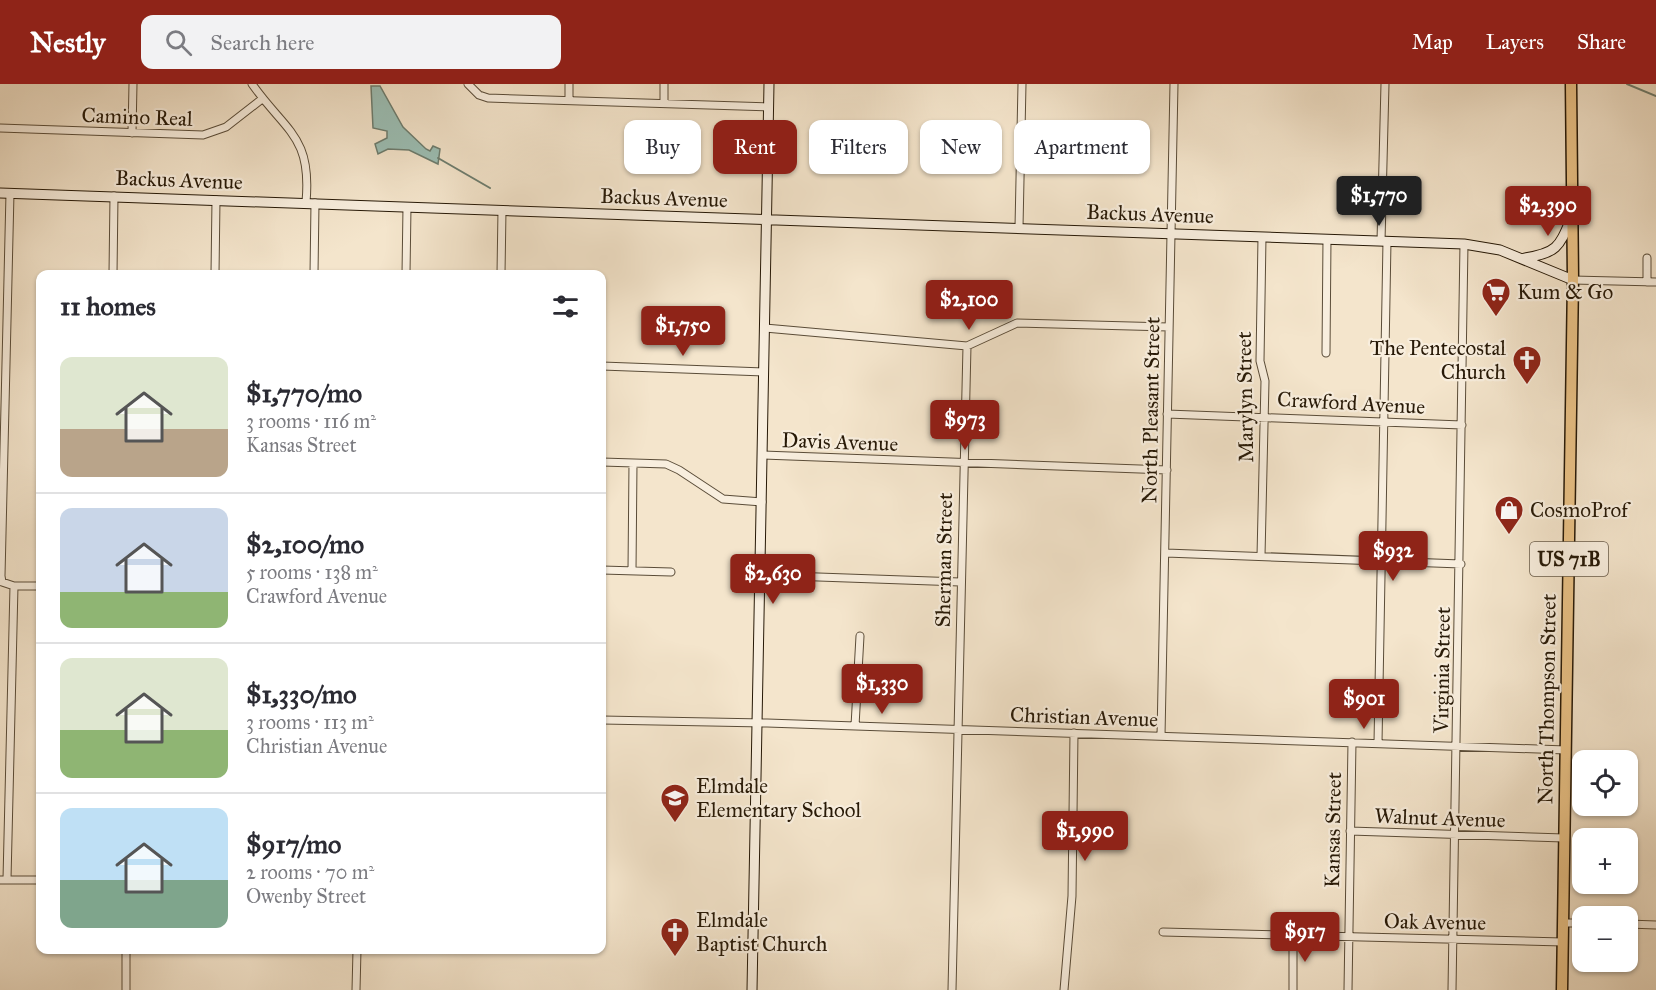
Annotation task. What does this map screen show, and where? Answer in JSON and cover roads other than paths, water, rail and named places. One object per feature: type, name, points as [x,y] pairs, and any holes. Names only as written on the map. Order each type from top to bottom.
[{"type":"main road","name":"North Thompson Street","points":[[1562,990],[1573,280],[1571,84]]},
{"type":"street","points":[[132,133],[133,84]]},
{"type":"street","points":[[252,84],[300,143],[307,174],[314,270]]},
{"type":"street","points":[[468,84],[479,95],[488,98],[769,107]]},
{"type":"street","points":[[569,84],[569,100]]},
{"type":"street","points":[[664,84],[664,103]]},
{"type":"street","points":[[752,990],[769,84]]},
{"type":"street","points":[[1019,227],[1022,84]]},
{"type":"street","points":[[1378,743],[1384,421],[1385,84]]},
{"type":"street","name":"North Pleasant Street","points":[[1161,736],[1172,233],[1172,85]]},
{"type":"street","name":"Camino Real","points":[[0,128],[202,135],[215,133],[262,99]]},
{"type":"street","points":[[5,193],[1,576],[2,582],[14,586],[36,586]]},
{"type":"street","name":"Backus Avenue","points":[[5,193],[1464,244],[1500,250],[1573,280]]},
{"type":"street","points":[[113,270],[114,196]]},
{"type":"street","points":[[215,270],[216,200]]},
{"type":"street","points":[[406,270],[407,207]]},
{"type":"street","points":[[501,270],[502,210]]},
{"type":"street","points":[[1523,258],[1554,250],[1560,244],[1572,216]]},
{"type":"street","name":"Marylyn Street","points":[[1261,556],[1265,381],[1260,361],[1262,237]]},
{"type":"street","points":[[1326,353],[1327,239]]},
{"type":"street","name":"Virginia Street","points":[[1452,990],[1461,564],[1464,244]]},
{"type":"street","points":[[1647,258],[1647,282]]},
{"type":"street","points":[[1573,280],[1656,282]]},
{"type":"street","points":[[765,328],[967,346],[1017,323],[1169,327]]},
{"type":"street","name":"Sherman Street","points":[[952,990],[967,346]]},
{"type":"street","points":[[606,366],[764,372]]},
{"type":"street","name":"Crawford Avenue","points":[[1167,414],[1462,425]]},
{"type":"street","name":"Davis Avenue","points":[[763,455],[1167,470]]},
{"type":"street","points":[[606,462],[666,464],[680,470],[723,499],[762,502]]},
{"type":"street","points":[[632,571],[633,463]]},
{"type":"street","points":[[1166,552],[1461,564]]},
{"type":"street","points":[[606,570],[671,572]]},
{"type":"street","points":[[760,575],[960,582]]},
{"type":"street","points":[[14,586],[4,879],[36,880]]},
{"type":"street","points":[[855,726],[860,636]]},
{"type":"street","name":"Christian Avenue","points":[[606,720],[855,726],[1566,750]]},
{"type":"street","points":[[1064,990],[1072,896],[1074,733]]},
{"type":"street","name":"Kansas Street","points":[[1348,990],[1347,937],[1352,742]]},
{"type":"street","name":"Walnut Avenue","points":[[1350,831],[1564,838]]},
{"type":"street","points":[[1564,923],[1572,923]]},
{"type":"street","points":[[1638,924],[1656,925]]},
{"type":"street","name":"Oak Avenue","points":[[1163,932],[1563,942]]},
{"type":"street","points":[[1293,936],[1293,990]]},
{"type":"street","points":[[126,954],[126,990]]},
{"type":"street","points":[[356,990],[357,954]]},
{"type":"water","points":[[371,86],[380,86],[403,127],[426,149],[430,151],[433,146],[440,149],[438,164],[409,150],[388,149],[378,154],[375,144],[387,138],[387,131],[373,128]]},
{"type":"waterway","points":[[1627,84],[1656,96]]},
{"type":"waterway","points":[[438,158],[490,188]]},
{"type":"place","name":"Kum & Go","points":[[1496,318]]},
{"type":"place","name":"The Pentecostal Church","points":[[1527,386]]},
{"type":"place","name":"CosmoProf","points":[[1509,536]]},
{"type":"place","name":"Elmdale Elementary School","points":[[675,824]]},
{"type":"place","name":"Elmdale Baptist Church","points":[[675,958]]}]
